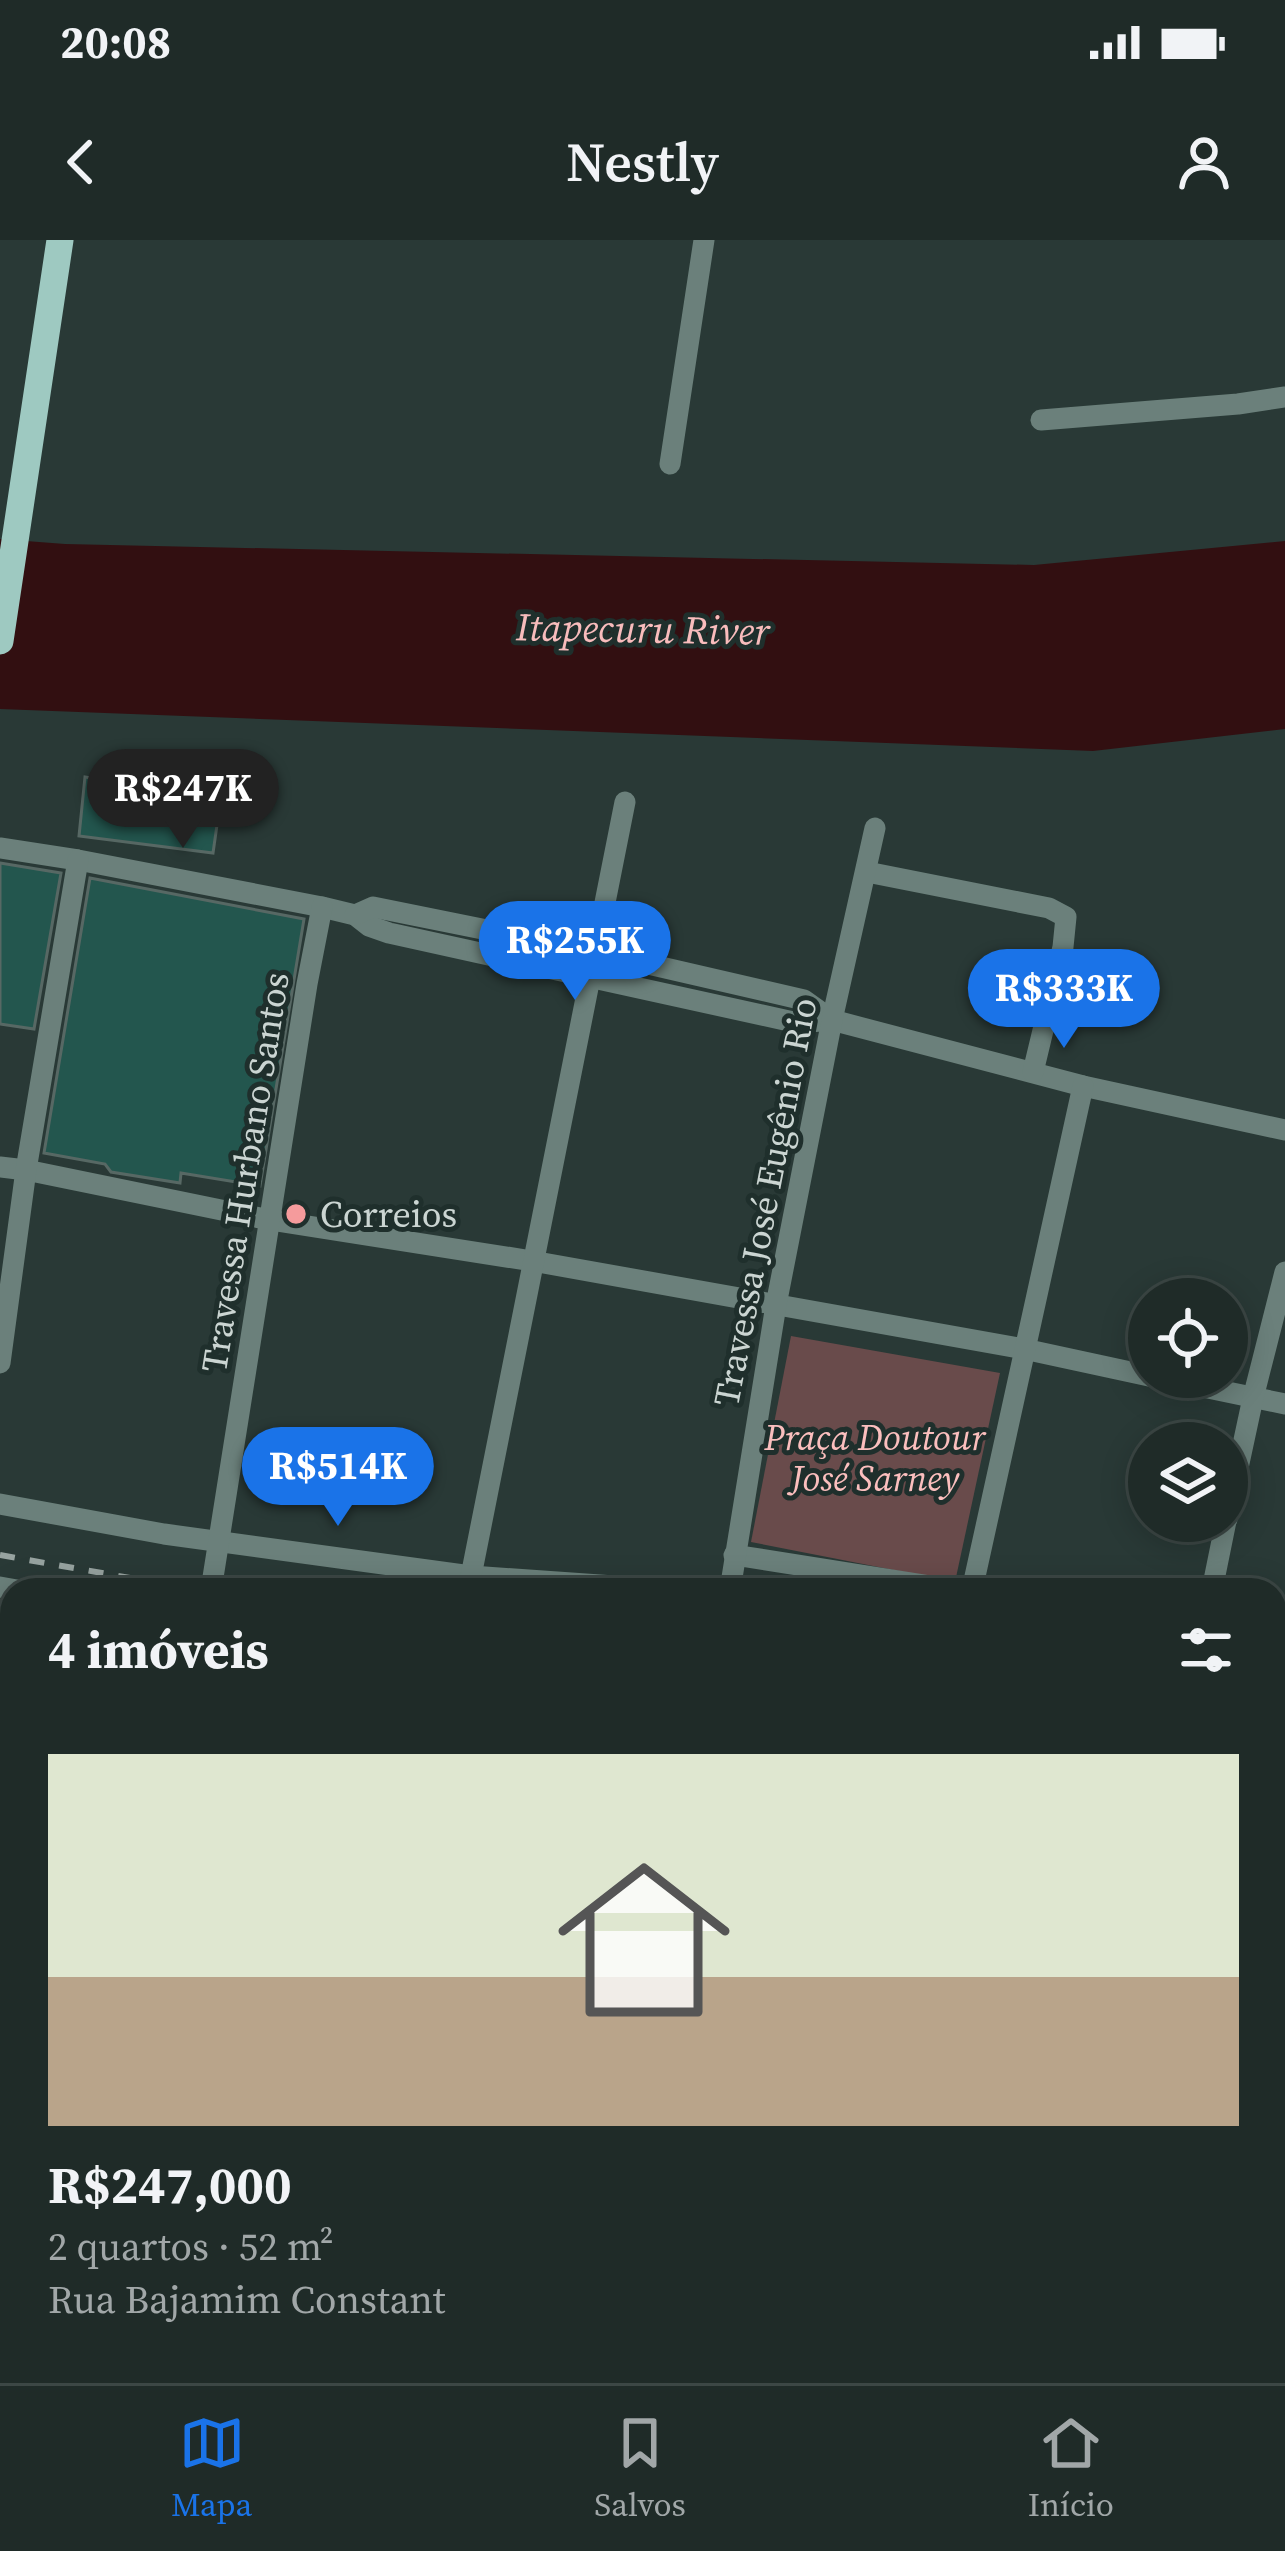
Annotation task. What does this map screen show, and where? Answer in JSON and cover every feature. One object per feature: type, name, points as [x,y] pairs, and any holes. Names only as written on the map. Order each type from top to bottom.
[{"type":"main road","points":[[0,641],[60,240]]},
{"type":"street","points":[[670,464],[704,240]]},
{"type":"street","points":[[1041,420],[1285,397]]},
{"type":"street","points":[[471,1576],[625,802]]},
{"type":"street","name":"Travessa José Eugênio Rio","points":[[731,1578],[776,1305],[875,828]]},
{"type":"street","points":[[0,848],[356,915],[389,933],[798,1023],[832,1020],[1083,1086],[1285,1130]]},
{"type":"street","points":[[0,1363],[26,1170],[78,860]]},
{"type":"street","points":[[866,872],[1048,908],[1066,917],[1033,1072]]},
{"type":"street","name":"Travessa Hurbano Santos","points":[[213,1578],[322,908]]},
{"type":"street","points":[[356,915],[373,908],[390,910],[596,952],[804,1000],[832,1020]]},
{"type":"street","points":[[976,1578],[1083,1086]]},
{"type":"street","points":[[0,1167],[270,1220],[532,1261],[1128,1371]]},
{"type":"street","points":[[1248,1422],[1285,1272]]},
{"type":"street","points":[[1248,1397],[1285,1404]]},
{"type":"street","points":[[0,1504],[219,1542],[500,1578]]},
{"type":"street","points":[[1215,1578],[1222,1542]]},
{"type":"street","points":[[734,1555],[880,1578]]},
{"type":"green space","name":"Praça Doutour José Sarney","points":[[791,1336],[1000,1373],[956,1578],[935,1578],[751,1542]]},
{"type":"water","name":"Itapecuru River","points":[[0,539],[1034,565],[1285,541],[1285,729],[1093,751],[0,709]]},
{"type":"building","points":[[85,777],[221,797],[213,853],[79,836]]},
{"type":"building","points":[[0,863],[61,873],[34,1029],[0,1024]]},
{"type":"building","points":[[90,878],[304,919],[260,1186],[181,1173],[180,1183],[111,1172],[105,1164],[44,1153]]},
{"type":"railway","points":[[0,1555],[130,1578]]},
{"type":"place","name":"Correios","points":[[296,1214]]}]
